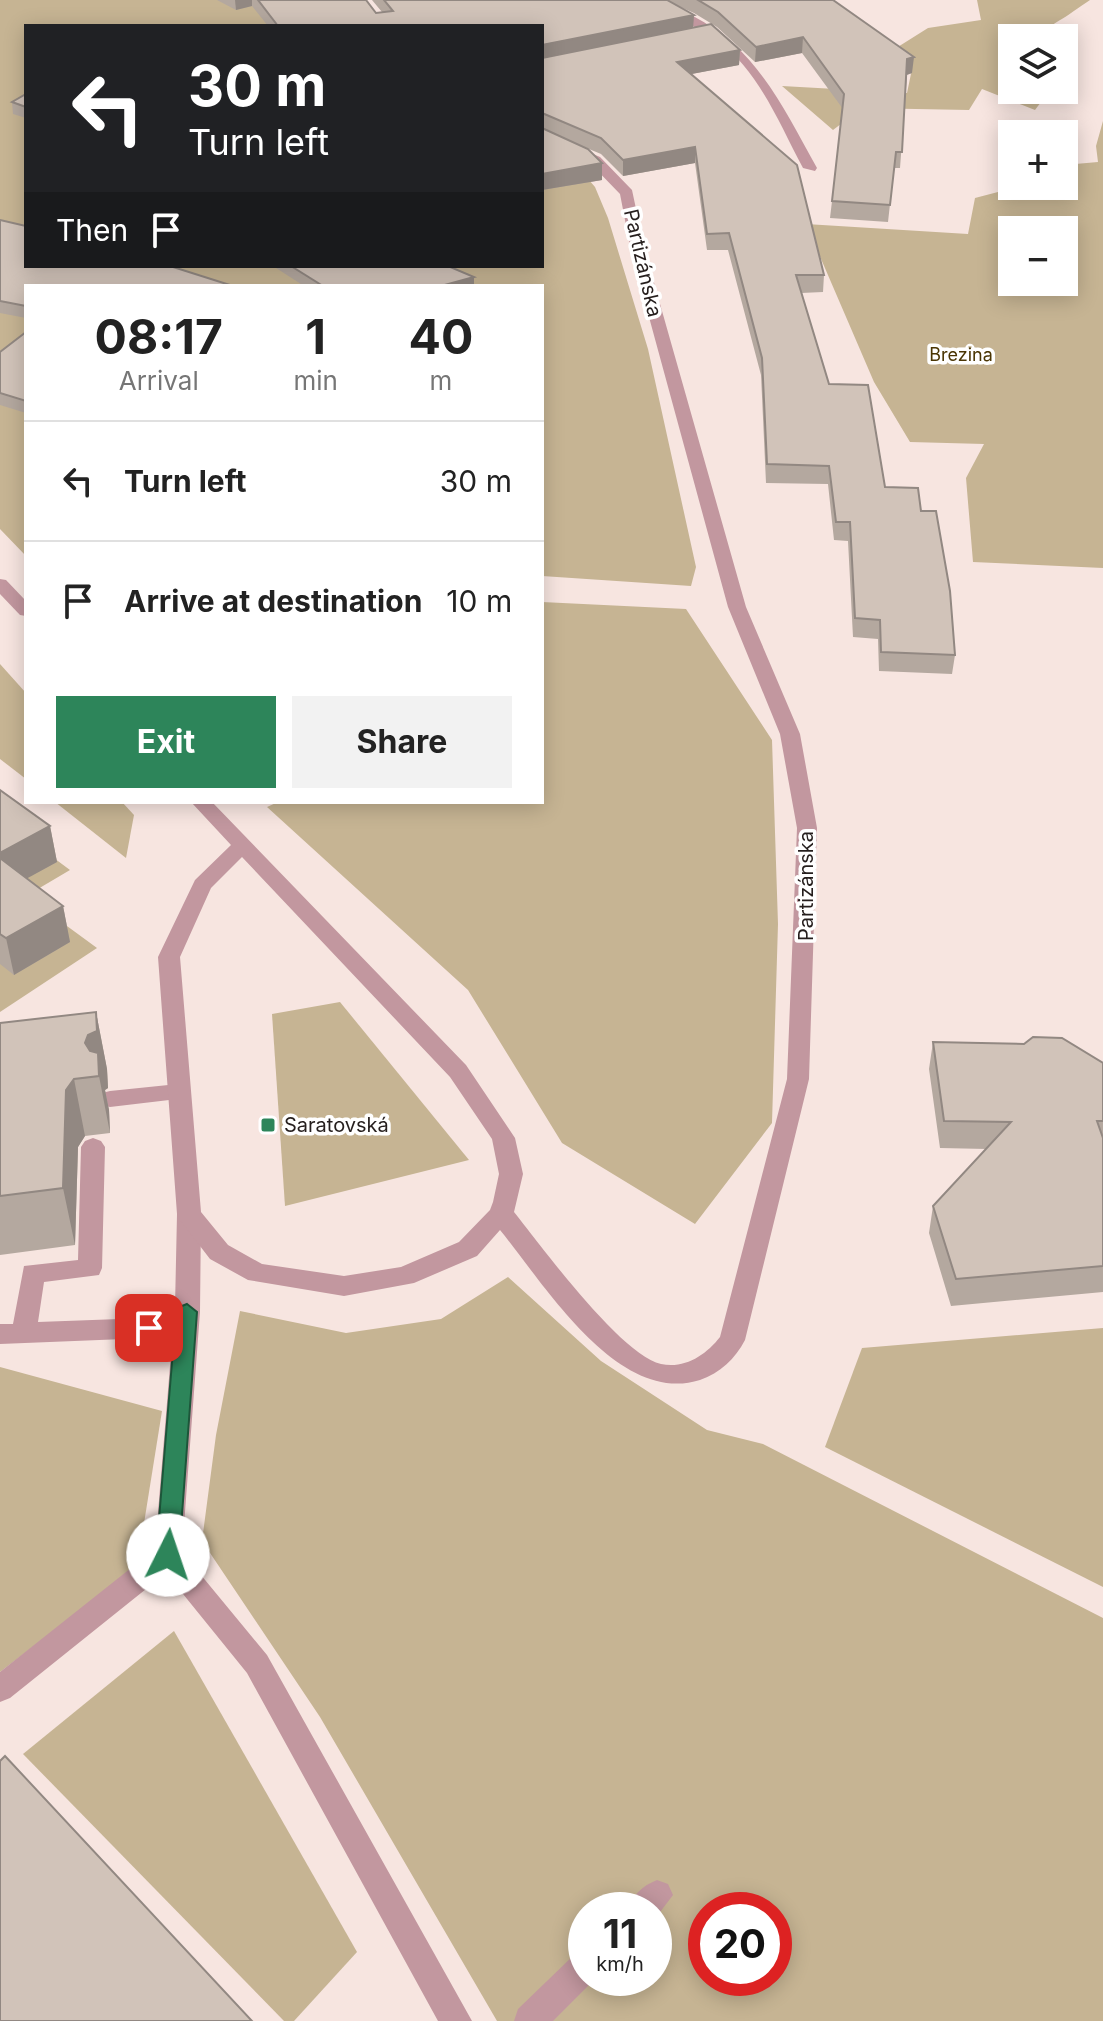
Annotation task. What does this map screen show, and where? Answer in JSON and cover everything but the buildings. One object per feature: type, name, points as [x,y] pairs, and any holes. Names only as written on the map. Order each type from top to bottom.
[{"type":"street","points":[[652,0],[713,32],[745,60],[770,96],[810,168]]},
{"type":"street","points":[[697,35],[713,32]]},
{"type":"street","name":"Partizánska","points":[[501,1214],[602,1334],[647,1370],[692,1373],[720,1359],[732,1340],[798,1079],[805,962],[807,828],[790,734],[737,607],[638,251],[627,193],[595,160],[544,137]]},
{"type":"street","points":[[0,584],[24,609]]},
{"type":"street","points":[[189,1214],[219,1252],[257,1273],[344,1286],[405,1276],[468,1249],[501,1214],[511,1174],[503,1138],[458,1071],[203,804]]},
{"type":"street","points":[[241,847],[202,885],[169,957],[189,1214],[187,1312],[168,1555],[257,1664],[456,2021]]},
{"type":"street","points":[[110,1099],[178,1092]]},
{"type":"street","points":[[93,1147],[90,1268],[33,1273],[12,1333],[149,1328],[187,1312]]},
{"type":"street","points":[[0,1689],[168,1555]]},
{"type":"street","points":[[530,2021],[568,1983]]},
{"type":"green space","points":[[0,0],[341,0],[364,24],[24,24],[24,268],[544,268],[544,150],[577,166],[595,187],[608,218],[648,349],[696,567],[691,586],[544,576],[544,284],[24,284],[24,554],[0,529]]},
{"type":"green space","points":[[977,0],[1090,0],[1053,24],[998,24],[998,95],[982,89],[969,110],[862,108],[833,130],[782,86],[907,93],[912,69],[893,50],[928,28],[981,20]]},
{"type":"green space","points":[[1020,104],[1040,104],[1035,110]]},
{"type":"green space","name":"Brezina","points":[[1103,121],[1103,568],[973,562],[966,478],[984,444],[910,442],[874,382],[806,224],[968,234],[975,198],[998,192],[998,200],[1078,200],[1078,164],[1098,162],[1096,146]]},
{"type":"green space","points":[[544,602],[686,609],[772,740],[778,924],[772,1123],[695,1224],[562,1143],[468,990],[267,807],[274,804],[544,804]]},
{"type":"green space","points":[[0,664],[24,691],[24,777],[0,759]]},
{"type":"green space","points":[[58,804],[124,804],[134,815],[126,858]]},
{"type":"green space","points":[[0,818],[70,870],[26,896],[97,948],[0,1012]]},
{"type":"green space","points":[[340,1002],[469,1160],[285,1206],[272,1014]]},
{"type":"green space","points":[[508,1277],[601,1361],[707,1430],[763,1444],[1103,1618],[1103,2021],[497,2021],[320,1717],[202,1541],[216,1435],[240,1311],[346,1333],[441,1319]]},
{"type":"green space","points":[[1103,1328],[1103,1587],[825,1447],[862,1348]]},
{"type":"green space","points":[[0,1367],[162,1411],[137,1567],[0,1672]]},
{"type":"green space","points":[[174,1631],[357,1952],[294,2021],[284,2021],[23,1754]]},
{"type":"place","name":"Saratovská","points":[[268,1125]]},
{"type":"route","points":[[149,1328],[187,1312],[168,1555]]}]
